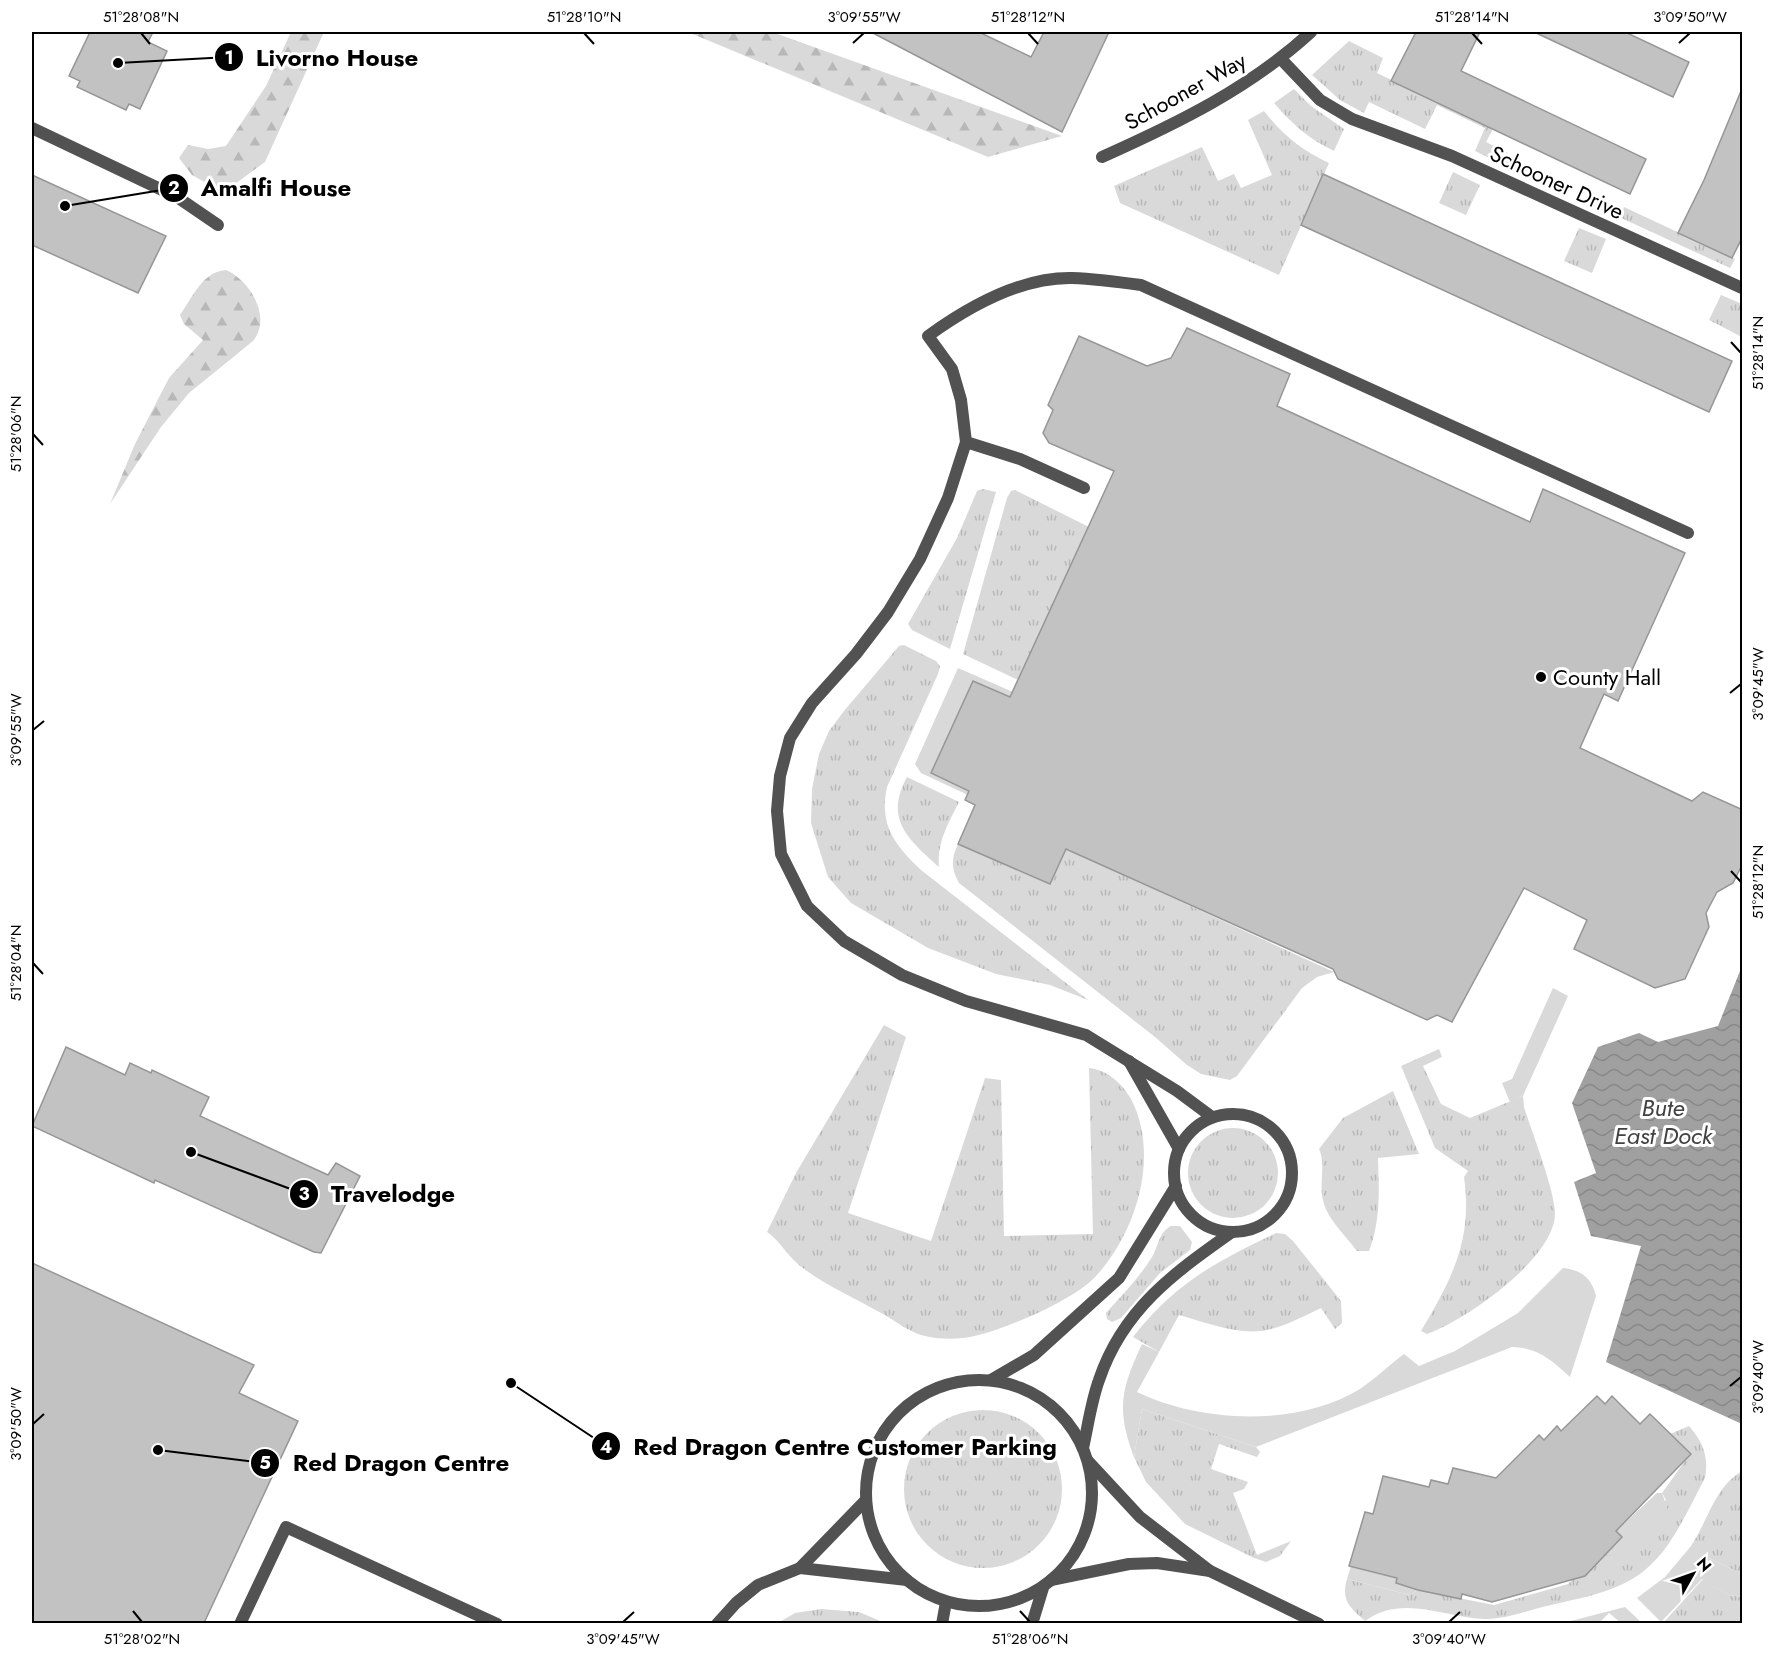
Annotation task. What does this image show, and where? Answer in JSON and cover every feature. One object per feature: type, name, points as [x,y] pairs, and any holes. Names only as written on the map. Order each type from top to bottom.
[{"type":"street","name":"Schooner Way","points":[[1102,157],[1211,105],[1281,59],[1311,32]]},
{"type":"street","name":"Schooner Drive","points":[[1281,59],[1320,100],[1352,119],[1452,156],[1743,288]]},
{"type":"street","points":[[32,128],[177,197],[218,225]]},
{"type":"street","points":[[1212,1117],[1126,1057],[1086,1035],[966,1001],[902,975],[844,941],[807,906],[781,854],[777,811],[780,776],[790,738],[812,703],[856,654],[888,612],[920,559],[948,498],[966,442],[961,400],[952,369],[928,336],[954,317],[992,298],[1028,285],[1070,278],[1142,285],[1688,533]]},
{"type":"street","points":[[966,442],[1020,459],[1084,488]]},
{"type":"street","points":[[1126,1057],[1179,1149]]},
{"type":"street","points":[[1232,1113],[1251,1116],[1269,1125],[1283,1140],[1291,1158],[1293,1178],[1287,1198],[1276,1215],[1260,1226],[1232,1232],[1204,1225],[1189,1212],[1176,1186],[1175,1159],[1179,1149],[1182,1141],[1195,1127],[1212,1117],[1232,1113]]},
{"type":"street","points":[[991,1380],[1034,1355],[1119,1278],[1176,1186]]},
{"type":"street","points":[[1083,1448],[1098,1381],[1116,1340],[1147,1299],[1172,1275],[1232,1232]]},
{"type":"street","points":[[1032,1623],[1047,1584],[1071,1559],[1084,1541],[1093,1497],[1088,1461],[1083,1448],[1061,1414],[1029,1391],[991,1380],[966,1380],[936,1388],[907,1405],[881,1435],[868,1469],[866,1500],[872,1532],[887,1559],[907,1580],[927,1594],[946,1602],[971,1606],[1009,1603],[1047,1584],[1129,1564],[1157,1563],[1210,1571]]},
{"type":"street","points":[[1088,1461],[1147,1522],[1210,1571],[1319,1623]]},
{"type":"street","points":[[717,1623],[736,1603],[758,1586],[800,1568],[866,1500]]},
{"type":"street","points":[[240,1623],[286,1527],[496,1623]]},
{"type":"street","points":[[800,1568],[907,1580]]},
{"type":"street","points":[[942,1623],[946,1602]]},
{"type":"green space","points":[[291,32],[324,32],[265,162],[235,184],[219,190],[192,175],[179,158],[188,145],[208,149],[226,146],[266,86]]},
{"type":"green space","points":[[688,32],[772,32],[1062,136],[988,157]]},
{"type":"green space","points":[[1349,41],[1383,58],[1377,73],[1493,129],[1486,142],[1508,153],[1505,160],[1522,168],[1520,173],[1475,151],[1485,128],[1437,105],[1425,129],[1369,102],[1364,113],[1340,100],[1312,75]]},
{"type":"green space","points":[[1294,89],[1311,106],[1344,129],[1334,151],[1301,130],[1274,103]]},
{"type":"green space","points":[[1264,111],[1293,141],[1329,163],[1279,275],[1120,203],[1114,186],[1202,147],[1218,181],[1234,174],[1241,188],[1272,175],[1248,120]]},
{"type":"green space","points":[[1453,172],[1480,185],[1466,215],[1439,203]]},
{"type":"green space","points":[[1624,207],[1735,259],[1730,268],[1619,217]]},
{"type":"green space","points":[[1579,228],[1606,239],[1592,273],[1564,261]]},
{"type":"green space","points":[[226,270],[235,275],[251,291],[259,311],[258,332],[253,341],[189,393],[161,427],[110,504],[135,444],[169,378],[203,340],[184,324],[180,315],[204,280]]},
{"type":"green space","points":[[1721,295],[1742,304],[1742,337],[1709,320]]},
{"type":"green space","points":[[983,489],[996,492],[950,649],[912,630],[908,624],[957,538],[977,491]]},
{"type":"green space","points":[[1015,490],[1089,527],[1018,680],[963,654],[1007,498],[1011,491]]},
{"type":"green space","points":[[904,645],[936,661],[940,666],[887,787],[885,812],[891,833],[903,851],[921,870],[1088,1000],[1050,985],[996,974],[928,948],[851,903],[828,877],[811,823],[812,789],[819,754],[829,731],[844,711],[899,646]]},
{"type":"green space","points":[[958,668],[1013,692],[1011,697],[973,681],[931,772],[969,791],[968,795],[921,773],[915,764]]},
{"type":"green space","points":[[907,777],[959,802],[942,841],[939,867],[909,837],[899,817],[900,792]]},
{"type":"green space","points":[[958,844],[1050,884],[1066,849],[1334,972],[1317,977],[1302,988],[1237,1076],[1230,1080],[1201,1074],[959,883],[953,864]]},
{"type":"green space","points":[[1553,988],[1568,996],[1523,1096],[1510,1102],[1502,1083],[1512,1079]]},
{"type":"green space","points":[[884,1025],[906,1037],[848,1213],[931,1241],[985,1078],[1001,1080],[1004,1236],[1093,1234],[1089,1068],[1108,1074],[1123,1088],[1131,1099],[1140,1121],[1144,1144],[1140,1192],[1123,1237],[1096,1276],[1080,1290],[1034,1315],[1002,1328],[957,1339],[933,1338],[911,1331],[818,1278],[799,1265],[767,1232],[796,1173]]},
{"type":"green space","points":[[1439,1049],[1442,1057],[1423,1066],[1441,1104],[1470,1118],[1523,1096],[1524,1107],[1551,1191],[1555,1214],[1551,1232],[1540,1250],[1505,1286],[1463,1316],[1427,1334],[1421,1331],[1451,1276],[1463,1239],[1466,1199],[1464,1177],[1468,1171],[1435,1148],[1401,1066]]},
{"type":"green space","points":[[1393,1091],[1419,1154],[1378,1158],[1376,1228],[1369,1251],[1357,1251],[1325,1207],[1319,1149],[1343,1118]]},
{"type":"green space","points":[[1233,1128],[1250,1131],[1265,1141],[1275,1156],[1278,1173],[1275,1190],[1265,1205],[1250,1215],[1233,1218],[1216,1215],[1201,1205],[1191,1190],[1188,1173],[1191,1156],[1201,1141],[1216,1131]]},
{"type":"green space","points":[[1171,1226],[1180,1226],[1192,1242],[1190,1250],[1160,1273],[1121,1318],[1112,1322],[1107,1319],[1106,1313],[1142,1272],[1152,1257],[1161,1236]]},
{"type":"green space","points":[[1276,1233],[1285,1234],[1293,1241],[1341,1301],[1342,1323],[1335,1329],[1321,1308],[1284,1325],[1261,1331],[1230,1329],[1179,1315],[1159,1352],[1133,1337],[1148,1318],[1181,1288],[1216,1264]]},
{"type":"green space","points":[[1563,1268],[1585,1276],[1592,1284],[1596,1296],[1570,1377],[1537,1352],[1512,1347],[1256,1447],[1142,1409],[1134,1457],[1125,1425],[1123,1399],[1129,1374],[1142,1344],[1159,1352],[1137,1392],[1162,1402],[1219,1415],[1279,1415],[1308,1410],[1360,1389],[1404,1354],[1419,1366],[1455,1351],[1518,1313]]},
{"type":"green space","points":[[1142,1409],[1256,1447],[1260,1452],[1257,1457],[1219,1444],[1211,1469],[1248,1482],[1244,1489],[1233,1493],[1257,1555],[1291,1541],[1280,1556],[1266,1562],[1254,1558],[1185,1524],[1146,1482],[1134,1457]]},
{"type":"green space","points":[[983,1410],[998,1411],[1013,1416],[1027,1423],[1039,1433],[1049,1445],[1056,1459],[1061,1474],[1061,1504],[1056,1519],[1049,1533],[1039,1545],[1027,1555],[1013,1562],[998,1567],[983,1568],[968,1567],[953,1562],[939,1555],[927,1545],[917,1533],[910,1519],[905,1504],[904,1489],[905,1474],[910,1459],[917,1445],[927,1433],[939,1423],[953,1416],[968,1411]]},
{"type":"green space","points":[[1689,1426],[1704,1450],[1705,1478],[1672,1539],[1655,1561],[1635,1578],[1586,1597],[1492,1619],[1408,1608],[1379,1613],[1365,1621],[1348,1603],[1345,1592],[1347,1579],[1410,1595],[1418,1590],[1494,1605],[1568,1584],[1598,1555],[1601,1558],[1666,1500],[1662,1493],[1690,1454],[1670,1434]]},
{"type":"green space","points":[[1742,1471],[1742,1574],[1709,1558],[1696,1545],[1691,1546],[1718,1495]]},
{"type":"green space","points":[[1657,1493],[1662,1493],[1670,1516],[1657,1533],[1643,1547],[1626,1556],[1605,1554],[1622,1537],[1616,1531]]},
{"type":"green space","points":[[1696,1544],[1707,1551],[1709,1558],[1742,1574],[1742,1597],[1729,1595],[1702,1579],[1661,1622],[1637,1598],[1665,1577],[1691,1546]]},
{"type":"green space","points":[[1351,1566],[1397,1578],[1396,1583],[1418,1590],[1410,1595],[1347,1579]]},
{"type":"green space","points":[[1703,1579],[1729,1595],[1742,1597],[1742,1623],[1662,1624]]},
{"type":"green space","points":[[1625,1607],[1642,1623],[1621,1623],[1609,1613],[1599,1623],[1563,1623]]},
{"type":"green space","points":[[821,1609],[859,1612],[885,1623],[778,1623],[795,1613]]},
{"type":"water","name":"Bute East Dock","points":[[1742,966],[1742,1424],[1606,1362],[1641,1246],[1591,1236],[1574,1182],[1596,1173],[1572,1103],[1598,1047],[1639,1033],[1658,1042],[1718,1026]]},
{"type":"building","points":[[90,32],[153,32],[148,42],[167,51],[140,109],[129,104],[126,110],[77,87],[80,81],[69,76]]},
{"type":"building","points":[[871,32],[979,32],[1031,57],[1044,32],[1109,32],[1062,132]]},
{"type":"building","points":[[1416,32],[1480,32],[1461,71],[1646,159],[1630,194],[1391,81]]},
{"type":"building","points":[[1534,32],[1625,32],[1689,62],[1673,97]]},
{"type":"building","points":[[1741,91],[1743,236],[1732,258],[1678,233],[1704,180]]},
{"type":"building","points":[[1323,174],[1732,361],[1709,412],[1301,225]]},
{"type":"building","points":[[32,175],[166,236],[138,293],[32,245]]},
{"type":"building","name":"County Hall","points":[[1187,328],[1290,374],[1277,406],[1530,522],[1543,489],[1685,553],[1618,701],[1604,694],[1580,748],[1692,801],[1703,792],[1743,810],[1743,863],[1733,883],[1717,892],[1706,913],[1709,927],[1685,979],[1655,988],[1574,949],[1587,920],[1524,888],[1452,1022],[1437,1015],[1427,1020],[1338,979],[1333,969],[1066,849],[1050,884],[958,844],[975,805],[965,800],[969,791],[931,773],[973,681],[1010,697],[1114,471],[1049,443],[1043,433],[1053,410],[1048,405],[1079,336],[1147,366],[1171,358]]},
{"type":"building","points":[[66,1047],[125,1075],[130,1063],[151,1073],[152,1070],[209,1097],[200,1116],[328,1175],[336,1163],[360,1176],[321,1253],[314,1252],[155,1180],[154,1183],[32,1126]]},
{"type":"building","points":[[32,1263],[254,1365],[239,1393],[298,1421],[204,1623],[32,1623]]},
{"type":"building","points":[[1597,1396],[1605,1404],[1612,1396],[1640,1424],[1650,1414],[1691,1454],[1616,1531],[1622,1537],[1585,1576],[1492,1602],[1462,1594],[1461,1599],[1418,1590],[1396,1583],[1397,1578],[1349,1566],[1365,1512],[1373,1514],[1383,1476],[1429,1487],[1431,1480],[1448,1484],[1453,1468],[1496,1478],[1539,1435],[1544,1440],[1557,1426],[1561,1431]]},
{"type":"place","name":"Livorno House","points":[[118,63]]},
{"type":"place","name":"Amalfi House","points":[[65,206]]},
{"type":"place","name":"County Hall","points":[[1541,677]]},
{"type":"place","name":"Travelodge","points":[[191,1152]]},
{"type":"place","name":"Red Dragon Centre Customer Parking","points":[[511,1383]]},
{"type":"place","name":"Red Dragon Centre","points":[[158,1450]]}]
